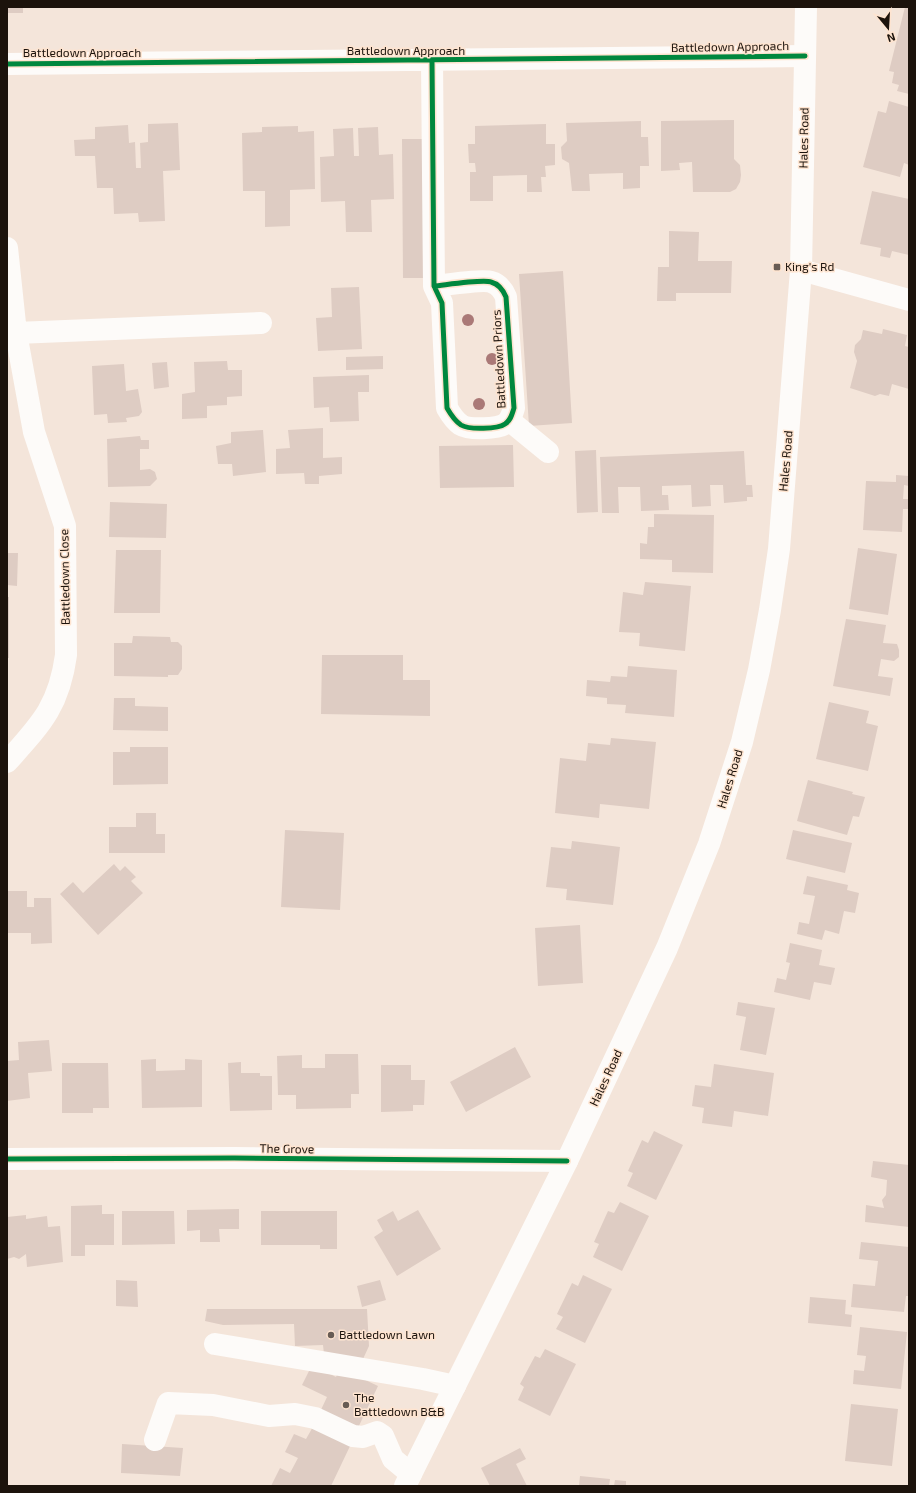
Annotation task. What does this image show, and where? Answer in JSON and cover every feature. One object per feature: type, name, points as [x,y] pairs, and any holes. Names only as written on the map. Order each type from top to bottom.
[{"type":"street","name":"Hales Road","points":[[408,1480],[567,1161],[689,896],[724,800],[742,742],[770,610],[779,549],[801,270],[806,7]]},
{"type":"street","name":"Battledown Approach","points":[[7,64],[432,61],[805,56]]},
{"type":"street","name":"Battledown Priors","points":[[432,61],[434,286],[442,303],[447,408],[451,415],[461,425],[467,428],[498,427],[509,420],[514,408],[506,297],[503,290],[497,285],[486,281],[434,286]]},
{"type":"street","name":"Battledown Close","points":[[7,248],[16,333],[34,432],[65,526],[66,655],[63,674],[52,707],[44,721],[7,762]]},
{"type":"street","points":[[801,270],[909,300]]},
{"type":"street","points":[[16,333],[261,323]]},
{"type":"street","points":[[509,420],[548,452]]},
{"type":"street","name":"The Grove","points":[[7,1159],[234,1158],[567,1161]]},
{"type":"street","points":[[215,1344],[423,1379],[455,1386]]},
{"type":"street","points":[[155,1440],[168,1403],[213,1406],[269,1416],[295,1414],[315,1418],[353,1436],[363,1437],[377,1432],[383,1436],[393,1459],[408,1480]]},
{"type":"building","points":[[7,7],[23,7],[23,13],[7,13]]},
{"type":"building","points":[[905,7],[909,7],[909,94],[897,91],[899,85],[892,83],[894,72],[889,71]]},
{"type":"building","points":[[889,101],[909,107],[909,165],[904,163],[900,177],[863,167],[878,111],[886,113]]},
{"type":"building","points":[[734,120],[734,159],[740,165],[741,175],[740,182],[736,189],[730,192],[693,192],[692,162],[679,163],[680,170],[661,171],[661,121]]},
{"type":"building","points":[[641,121],[641,137],[648,137],[649,166],[640,166],[640,188],[623,189],[623,173],[589,174],[590,191],[572,191],[569,163],[562,159],[561,147],[567,141],[566,123]]},
{"type":"building","points":[[178,123],[180,170],[163,171],[165,221],[139,222],[138,213],[114,214],[113,188],[97,188],[95,156],[75,156],[74,140],[95,139],[95,127],[128,125],[129,143],[135,142],[136,168],[141,168],[140,143],[148,142],[148,124]]},
{"type":"building","points":[[546,124],[546,144],[555,144],[555,165],[545,166],[546,177],[541,177],[542,192],[527,192],[527,175],[493,176],[493,201],[470,201],[470,172],[476,172],[475,163],[469,163],[468,144],[475,144],[475,126]]},
{"type":"building","points":[[298,126],[298,132],[314,131],[315,189],[290,190],[290,226],[265,227],[265,191],[243,191],[242,133],[262,132],[262,127]]},
{"type":"building","points":[[378,127],[379,155],[393,154],[394,199],[371,200],[372,232],[346,232],[345,201],[321,202],[320,157],[334,156],[333,129],[353,128],[354,156],[359,156],[358,128]]},
{"type":"building","points":[[402,139],[423,139],[425,278],[403,278]]},
{"type":"building","points":[[872,191],[909,199],[909,255],[892,251],[890,258],[880,256],[881,248],[860,244]]},
{"type":"building","points":[[669,231],[699,232],[698,261],[732,261],[731,293],[676,293],[676,301],[657,301],[658,267],[669,267]]},
{"type":"building","points":[[563,271],[572,423],[529,426],[519,274]]},
{"type":"building","points":[[359,287],[362,349],[318,351],[316,318],[332,317],[331,288]]},
{"type":"building","points":[[883,329],[907,335],[905,346],[909,347],[909,389],[892,384],[889,396],[880,394],[875,396],[850,388],[857,361],[854,352],[855,345],[861,339],[863,330],[882,334]]},
{"type":"building","points":[[383,356],[383,369],[346,370],[346,357]]},
{"type":"building","points":[[227,361],[228,370],[242,370],[242,396],[227,397],[227,405],[207,406],[207,418],[182,419],[182,394],[195,392],[194,362]]},
{"type":"building","points":[[167,362],[169,387],[154,389],[152,363]]},
{"type":"building","points":[[124,364],[126,391],[138,389],[142,412],[139,416],[126,418],[127,422],[108,423],[107,414],[94,415],[92,366]]},
{"type":"building","points":[[369,375],[369,392],[358,392],[359,421],[330,422],[329,407],[314,408],[313,377]]},
{"type":"building","points":[[323,428],[323,458],[342,457],[342,474],[319,476],[319,484],[305,484],[304,473],[276,474],[276,449],[290,448],[288,430]]},
{"type":"building","points":[[263,430],[266,472],[233,476],[232,464],[218,464],[216,446],[231,443],[231,432]]},
{"type":"building","points":[[140,436],[141,440],[149,440],[149,449],[140,449],[140,470],[150,469],[155,472],[157,479],[150,486],[108,487],[107,439]]},
{"type":"building","points":[[513,445],[514,487],[440,488],[439,446]]},
{"type":"building","points":[[596,450],[598,512],[577,513],[575,451]]},
{"type":"building","points":[[744,451],[746,485],[752,485],[753,497],[747,497],[747,501],[724,503],[723,485],[710,485],[711,506],[692,507],[691,485],[662,486],[662,495],[668,495],[669,510],[641,511],[640,487],[618,487],[619,513],[602,513],[600,457]]},
{"type":"building","points":[[896,475],[909,476],[909,486],[904,485],[903,499],[909,499],[909,509],[903,509],[902,532],[863,530],[866,481],[896,482]]},
{"type":"building","points":[[110,502],[167,504],[166,538],[109,537]]},
{"type":"building","points":[[654,514],[714,515],[713,573],[672,572],[672,560],[640,559],[640,543],[647,544],[648,527],[654,527]]},
{"type":"building","points":[[858,548],[897,554],[888,615],[849,609]]},
{"type":"building","points":[[116,550],[161,550],[160,613],[114,613]]},
{"type":"building","points":[[7,553],[18,553],[17,586],[7,585]]},
{"type":"building","points":[[645,582],[691,586],[685,651],[639,646],[640,633],[619,632],[623,592],[643,595]]},
{"type":"building","points":[[7,597],[9,597],[9,658],[7,658]]},
{"type":"building","points":[[846,619],[886,625],[883,643],[897,644],[899,657],[894,661],[881,659],[878,676],[893,678],[890,696],[833,686]]},
{"type":"building","points":[[133,636],[170,637],[171,642],[178,642],[182,646],[182,669],[178,675],[168,675],[168,677],[114,676],[114,643],[132,643]]},
{"type":"building","points":[[322,655],[403,655],[403,680],[430,680],[430,716],[321,714]]},
{"type":"building","points":[[628,666],[677,670],[674,717],[625,713],[626,705],[607,704],[607,698],[586,696],[587,680],[610,682],[611,676],[627,677]]},
{"type":"building","points":[[114,698],[135,698],[135,706],[168,707],[168,731],[113,730]]},
{"type":"building","points":[[829,702],[869,711],[866,723],[878,726],[868,771],[816,759]]},
{"type":"building","points":[[611,738],[656,742],[649,809],[600,804],[599,818],[555,813],[560,758],[586,761],[588,743],[610,745]]},
{"type":"building","points":[[130,747],[168,747],[168,784],[113,785],[113,752],[130,752]]},
{"type":"building","points":[[808,780],[853,792],[852,794],[865,797],[859,817],[853,816],[847,835],[797,821]]},
{"type":"building","points":[[136,813],[156,813],[156,834],[165,834],[165,853],[109,853],[109,827],[136,827]]},
{"type":"building","points":[[285,830],[344,833],[340,910],[281,907]]},
{"type":"building","points":[[793,830],[852,843],[845,873],[786,859]]},
{"type":"building","points":[[572,841],[620,847],[613,905],[566,900],[567,889],[546,887],[551,847],[571,849]]},
{"type":"building","points":[[114,864],[120,871],[125,866],[136,877],[131,881],[143,893],[98,935],[60,894],[73,882],[83,893]]},
{"type":"building","points":[[807,876],[848,885],[847,890],[859,893],[855,913],[844,911],[839,934],[825,930],[822,940],[797,934],[799,922],[809,924],[815,896],[803,894]]},
{"type":"building","points":[[7,891],[27,891],[27,907],[34,907],[34,898],[51,898],[52,943],[31,944],[31,933],[7,933]]},
{"type":"building","points":[[580,925],[583,983],[538,986],[535,928]]},
{"type":"building","points":[[790,943],[822,950],[819,965],[835,968],[831,985],[814,982],[810,1000],[774,992],[777,978],[786,980],[790,963],[786,962]]},
{"type":"building","points":[[738,1002],[775,1008],[766,1055],[740,1050],[746,1017],[736,1015]]},
{"type":"building","points":[[49,1040],[52,1071],[28,1073],[30,1098],[7,1101],[7,1061],[19,1060],[18,1042]]},
{"type":"building","points":[[515,1047],[531,1077],[466,1112],[450,1082]]},
{"type":"building","points":[[325,1054],[358,1054],[359,1094],[351,1094],[351,1108],[296,1109],[296,1095],[278,1095],[277,1056],[302,1055],[302,1068],[325,1068]]},
{"type":"building","points":[[156,1059],[156,1071],[185,1070],[185,1059],[202,1060],[202,1107],[142,1108],[141,1060]]},
{"type":"building","points":[[241,1062],[241,1073],[260,1073],[260,1076],[272,1076],[272,1110],[230,1111],[228,1063]]},
{"type":"building","points":[[62,1063],[108,1063],[109,1108],[93,1108],[93,1113],[62,1113]]},
{"type":"building","points":[[714,1064],[774,1073],[768,1116],[734,1111],[732,1127],[702,1123],[704,1108],[692,1106],[695,1085],[711,1087]]},
{"type":"building","points":[[381,1065],[411,1065],[411,1080],[425,1080],[424,1105],[413,1105],[413,1111],[381,1112]]},
{"type":"building","points":[[654,1131],[683,1145],[656,1200],[627,1186],[633,1173],[628,1171],[642,1140],[648,1143]]},
{"type":"building","points":[[873,1161],[909,1165],[909,1227],[865,1222],[866,1205],[884,1208],[882,1200],[886,1195],[887,1180],[871,1177]]},
{"type":"building","points":[[620,1202],[649,1216],[622,1271],[593,1257],[599,1244],[594,1242],[608,1211],[614,1213]]},
{"type":"building","points":[[102,1205],[102,1214],[114,1214],[114,1245],[85,1245],[85,1256],[71,1256],[71,1206]]},
{"type":"building","points":[[239,1209],[239,1229],[219,1229],[220,1242],[200,1242],[200,1230],[187,1231],[187,1210]]},
{"type":"building","points":[[418,1210],[441,1249],[397,1276],[374,1237],[383,1231],[377,1220],[393,1211],[398,1221]]},
{"type":"building","points":[[122,1211],[174,1211],[175,1244],[122,1245]]},
{"type":"building","points":[[261,1211],[337,1211],[337,1249],[320,1249],[320,1245],[261,1245]]},
{"type":"building","points":[[26,1215],[26,1219],[47,1216],[48,1227],[60,1226],[63,1262],[27,1267],[26,1254],[19,1259],[14,1257],[7,1259],[7,1217]]},
{"type":"building","points":[[861,1242],[909,1247],[909,1296],[906,1296],[904,1312],[851,1307],[853,1284],[875,1286],[878,1261],[859,1259]]},
{"type":"building","points":[[583,1275],[612,1289],[585,1343],[556,1329],[563,1317],[557,1314],[572,1283],[578,1286]]},
{"type":"building","points":[[116,1280],[137,1281],[138,1307],[116,1306]]},
{"type":"building","points":[[380,1280],[386,1300],[362,1307],[357,1286]]},
{"type":"building","points":[[810,1297],[846,1300],[845,1314],[852,1315],[851,1327],[808,1323]]},
{"type":"building","name":"Battledown Lawn","points":[[207,1309],[367,1309],[369,1346],[363,1359],[324,1354],[323,1345],[295,1346],[294,1324],[223,1325],[205,1321]]},
{"type":"building","points":[[860,1327],[907,1332],[901,1389],[853,1384],[854,1370],[864,1371],[866,1356],[857,1355]]},
{"type":"building","points":[[545,1349],[576,1364],[550,1416],[518,1400],[524,1387],[520,1384],[535,1356],[540,1358]]},
{"type":"building","name":"The Battledown B&B","points":[[312,1365],[336,1377],[340,1368],[378,1386],[356,1432],[319,1414],[327,1397],[302,1385]]},
{"type":"building","points":[[851,1404],[898,1409],[892,1466],[845,1461]]},
{"type":"building","points":[[314,1425],[351,1444],[331,1486],[271,1486],[280,1468],[290,1473],[298,1458],[285,1452],[294,1434],[306,1439]]},
{"type":"building","points":[[122,1444],[183,1448],[180,1476],[121,1473]]},
{"type":"building","points":[[520,1448],[526,1459],[516,1464],[527,1486],[490,1486],[481,1468]]},
{"type":"building","points":[[580,1476],[610,1479],[609,1486],[579,1486]]},
{"type":"building","points":[[615,1480],[626,1481],[626,1486],[614,1486]]},
{"type":"cycle path","points":[[7,64],[805,56]]},
{"type":"cycle path","points":[[432,61],[434,286],[442,303],[447,408],[457,422],[465,427],[490,428],[501,426],[510,419],[514,408],[505,294],[494,283],[487,281],[434,286]]},
{"type":"cycle path","points":[[7,1159],[234,1158],[567,1161]]},
{"type":"place","name":"King's Rd","points":[[777,267]]},
{"type":"place","name":"Battledown Lawn","points":[[331,1335]]},
{"type":"place","name":"The Battledown B&B","points":[[346,1405]]}]
